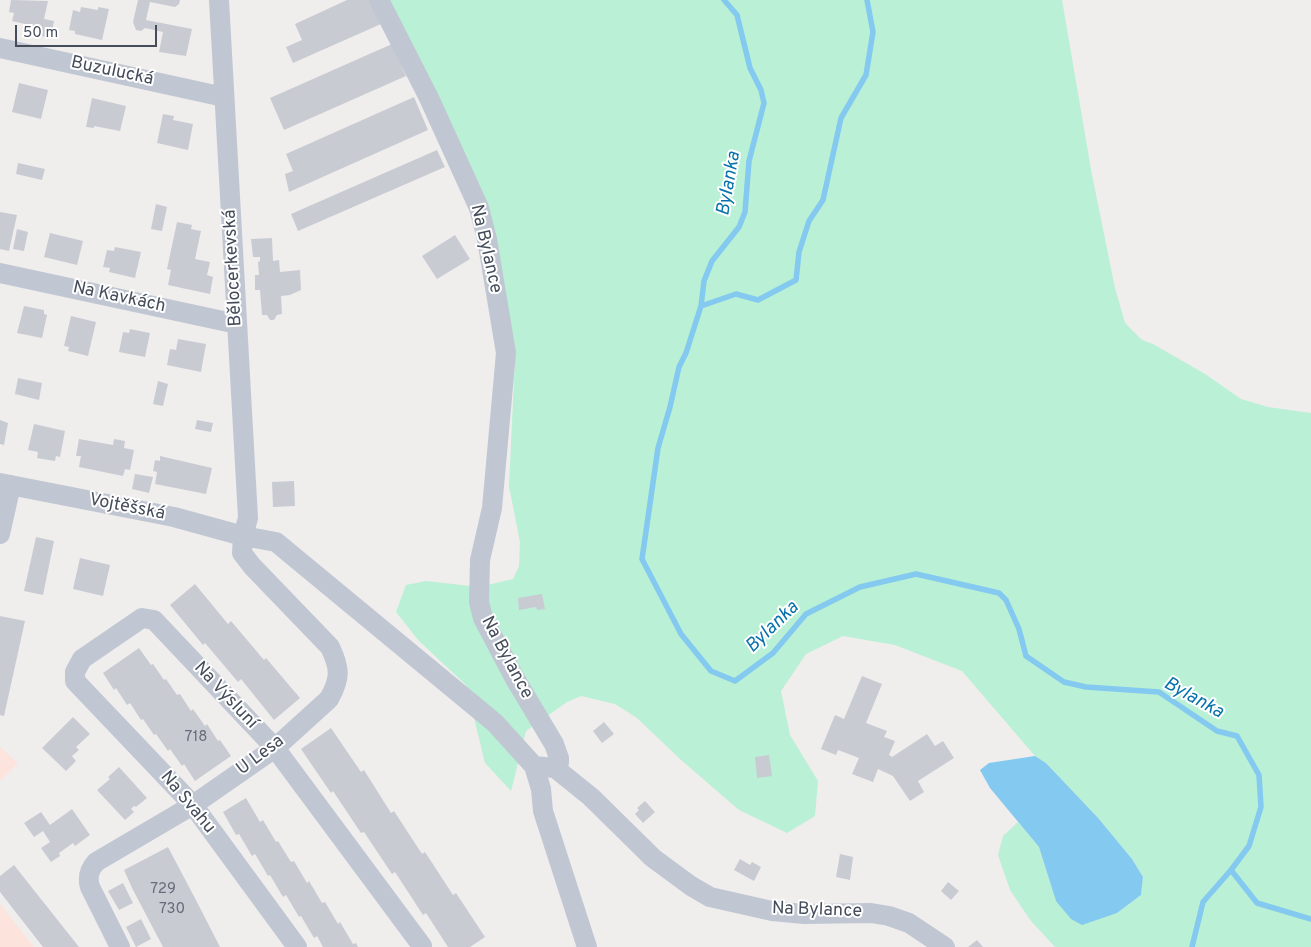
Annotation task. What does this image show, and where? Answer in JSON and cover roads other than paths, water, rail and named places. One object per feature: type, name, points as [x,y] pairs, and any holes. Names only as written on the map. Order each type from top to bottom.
[{"type":"street","name":"Bělocerkevská","points":[[219,0],[248,518],[243,536]]},
{"type":"street","name":"Na Bylance","points":[[380,0],[429,98],[479,208],[487,239],[506,353],[492,508],[480,560],[479,602],[483,618],[514,677],[554,744],[559,758],[559,763],[555,768],[591,797],[653,858],[691,886],[710,897],[772,910],[804,914],[871,913],[890,916],[909,923],[945,947]]},
{"type":"street","name":"Buzulucká","points":[[0,48],[224,97]]},
{"type":"street","name":"Na Kavkách","points":[[0,273],[237,324]]},
{"type":"street","name":"Vojtěšská","points":[[0,534],[5,484],[174,517],[243,536],[276,542],[494,723],[534,766]]},
{"type":"street","name":"U Lesa","points":[[120,947],[88,880],[92,867],[96,862],[193,805],[274,748],[330,699],[335,690],[338,663],[330,647],[252,566],[242,552],[243,536]]},
{"type":"street","name":"Na Výsluní","points":[[76,667],[86,656],[142,618],[154,620],[274,748],[421,947]]},
{"type":"street","name":"Na Svahu","points":[[76,667],[75,681],[193,805],[297,947]]},
{"type":"street","points":[[555,768],[534,766],[541,789],[543,811],[587,947]]},
{"type":"water","points":[[1035,756],[1046,763],[1099,819],[1132,859],[1143,877],[1141,895],[1117,913],[1082,925],[1071,919],[1056,901],[1039,847],[990,788],[980,770],[989,763]]},
{"type":"waterway","name":"Bylanka","points":[[724,0],[737,15],[750,68],[761,90],[764,103],[749,161],[745,212],[739,227],[712,261],[704,281],[701,306],[686,353],[679,367],[658,448],[642,559],[681,634],[711,671],[735,681],[773,653],[806,614],[860,587],[916,574],[999,593],[1006,600],[1019,629],[1026,656],[1064,682],[1086,687],[1159,692],[1217,731],[1237,736],[1259,775],[1261,807],[1249,846],[1231,870],[1257,903],[1311,919]]},
{"type":"waterway","points":[[701,306],[736,294],[758,300],[796,280],[799,252],[809,221],[823,200],[841,118],[866,75],[873,32],[867,0]]},
{"type":"waterway","points":[[1192,947],[1203,902],[1231,870]]}]
